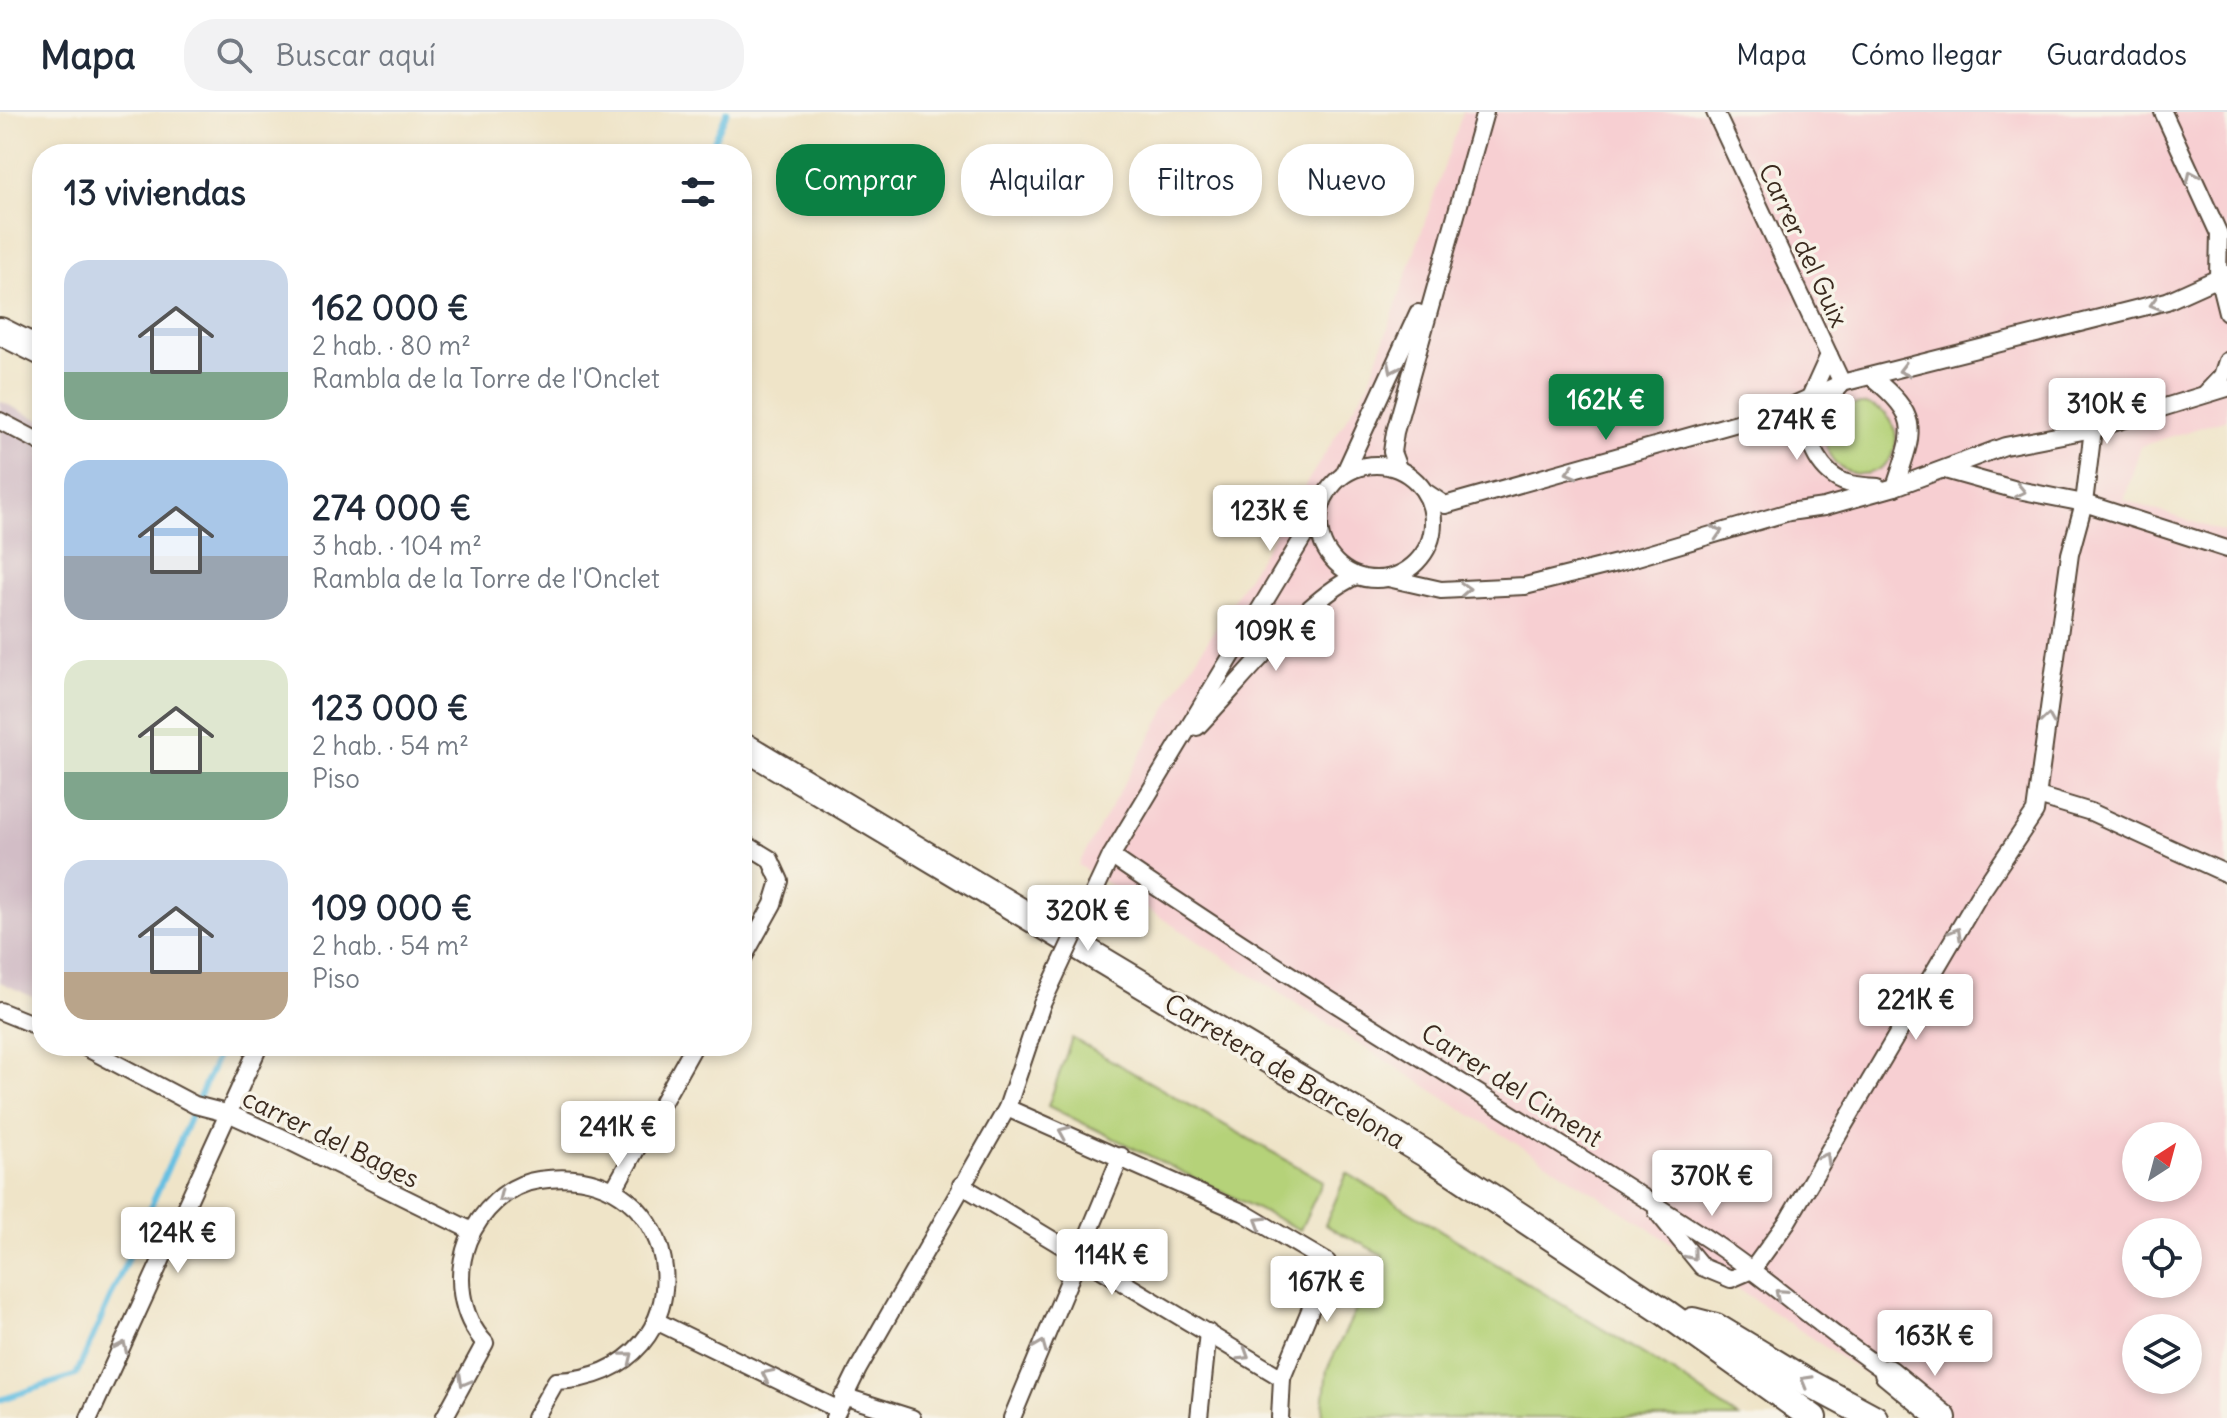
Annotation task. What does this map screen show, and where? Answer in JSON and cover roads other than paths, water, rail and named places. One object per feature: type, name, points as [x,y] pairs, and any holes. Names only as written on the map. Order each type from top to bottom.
[{"type":"highway","points":[[0,331],[32,347]]},
{"type":"highway","name":"Carretera de Barcelona","points":[[752,751],[1132,980],[1320,1088],[1666,1313],[1813,1418]]},
{"type":"highway","points":[[1666,1313],[1716,1327],[1874,1418]]},
{"type":"highway","points":[[1888,1373],[1943,1418]]},
{"type":"street","points":[[1485,112],[1438,271],[1392,452],[1398,468],[1445,505],[1780,411],[1842,383],[1873,378],[2167,301],[2223,275]]},
{"type":"street","name":"Carrer del Guix","points":[[1715,112],[1842,383]]},
{"type":"street","points":[[2163,112],[2219,234],[2227,312]]},
{"type":"street","points":[[838,1408],[1007,1108],[1042,1004],[1111,856],[1319,511],[1329,488],[1344,474],[1438,271]]},
{"type":"street","name":"Carrer del Guix","points":[[1810,397],[1829,355]]},
{"type":"street","points":[[2205,394],[2222,376],[2227,361]]},
{"type":"street","points":[[1873,378],[1897,397],[1910,423],[1911,437],[1890,487]]},
{"type":"street","points":[[1842,383],[1812,420],[1811,439],[1817,458],[1829,473],[1845,483],[1890,487]]},
{"type":"street","points":[[1179,745],[1296,622],[1336,585],[1356,576],[1388,578],[1441,590],[1525,586],[1890,487],[1945,470],[2005,446],[2093,429],[2227,388]]},
{"type":"street","points":[[0,421],[32,438]]},
{"type":"street","points":[[1648,1201],[1702,1267],[1731,1279],[1752,1270],[1787,1222],[1978,897],[2035,812],[2070,554],[2084,503],[2093,429]]},
{"type":"street","points":[[1344,474],[1365,466],[1398,468]]},
{"type":"street","points":[[1945,470],[2013,489],[2084,503],[2227,549]]},
{"type":"street","points":[[1388,578],[1407,571],[1429,544],[1433,521],[1427,493]]},
{"type":"street","points":[[1319,511],[1321,541],[1330,557],[1356,576]]},
{"type":"street","points":[[2038,796],[2091,812],[2227,874]]},
{"type":"street","points":[[752,848],[770,859],[780,881],[773,904],[752,942]]},
{"type":"street","name":"Carrer del Ciment","points":[[1111,856],[1234,939],[1648,1201],[1752,1270],[1794,1306],[1888,1373],[1960,1418]]},
{"type":"street","points":[[0,1011],[32,1024]]},
{"type":"street","name":"carrer del Bages","points":[[102,1056],[195,1105],[230,1114],[472,1231]]},
{"type":"street","points":[[89,1418],[255,1056]]},
{"type":"street","points":[[614,1189],[688,1056]]},
{"type":"street","points":[[1007,1108],[1244,1213],[1327,1262],[1327,1269],[1282,1378],[1280,1418]]},
{"type":"street","points":[[1012,1418],[1078,1253],[1121,1156]]},
{"type":"street","points":[[444,1418],[485,1343],[472,1325],[461,1287],[465,1249],[472,1231],[497,1200],[533,1181],[581,1178],[614,1189],[647,1219],[662,1252],[665,1286],[656,1321],[642,1345],[607,1372],[556,1381],[535,1418]]},
{"type":"street","points":[[961,1185],[1282,1378]]},
{"type":"street","points":[[656,1321],[838,1408],[912,1418]]},
{"type":"street","points":[[1199,1418],[1208,1332]]},
{"type":"waterway","points":[[713,144],[727,112]]},
{"type":"waterway","points":[[0,1400],[76,1375],[218,1056]]}]
